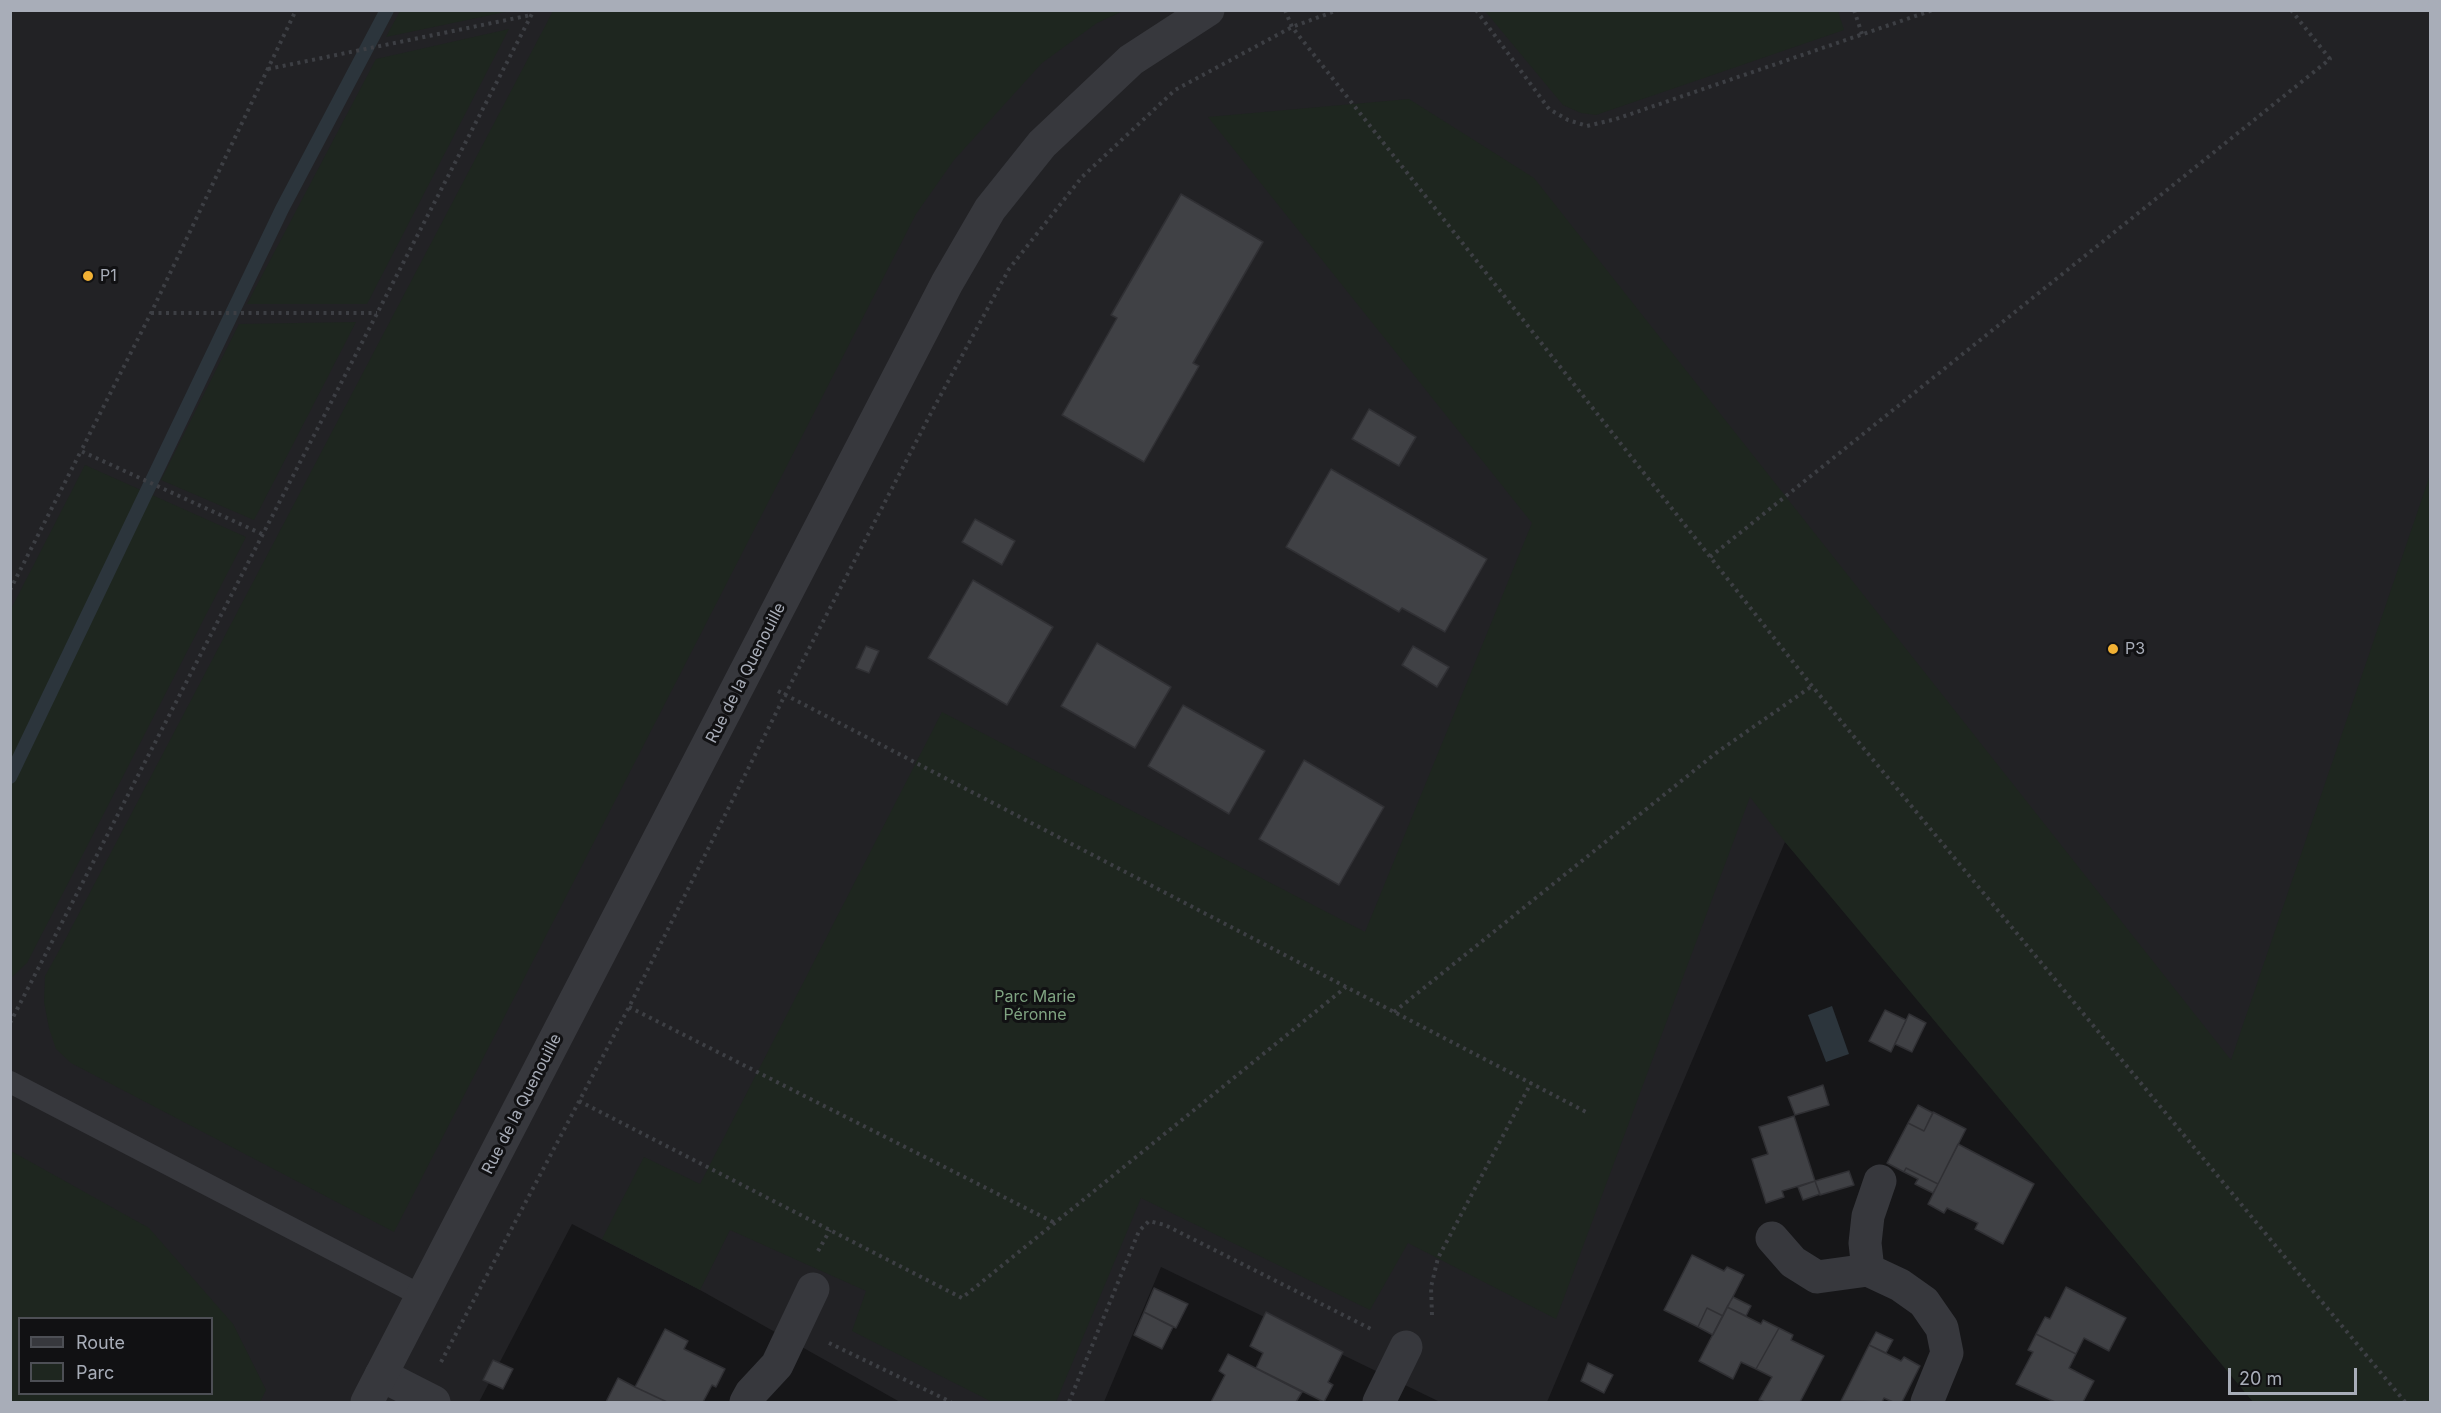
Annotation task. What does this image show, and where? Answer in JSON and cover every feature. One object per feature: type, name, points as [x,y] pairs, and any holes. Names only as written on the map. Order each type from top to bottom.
[{"type":"street","name":"Rue de la Quenouille","points":[[374,1389],[947,283],[990,209],[1042,144],[1131,60],[1208,10]]},
{"type":"street","points":[[1868,1270],[1865,1243],[1868,1216],[1880,1181]]},
{"type":"street","points":[[1772,1238],[1793,1262],[1817,1277],[1868,1270],[1900,1285],[1924,1302],[1942,1328],[1947,1353],[1927,1402]]},
{"type":"street","points":[[746,1402],[751,1393],[777,1365],[813,1289]]},
{"type":"street","points":[[1379,1402],[1406,1347]]},
{"type":"street","points":[[374,1389],[434,1402]]},
{"type":"lane","points":[[10,1082],[422,1296]]},
{"type":"path","points":[[10,590],[151,313],[296,10]]},
{"type":"path","points":[[1285,10],[1292,27],[1812,686],[2405,1402]]},
{"type":"path","points":[[439,1365],[629,1007],[785,695],[1009,269],[1082,177],[1175,90],[1292,27],[1338,10]]},
{"type":"path","points":[[1476,10],[1549,110],[1568,120],[1587,126],[1616,120],[1933,10]]},
{"type":"path","points":[[1854,10],[1862,34]]},
{"type":"path","points":[[1710,557],[2330,59],[2291,10]]},
{"type":"path","points":[[268,69],[533,13]]},
{"type":"path","points":[[10,1023],[533,13]]},
{"type":"path","points":[[151,313],[378,313]]},
{"type":"path","points":[[81,451],[262,534]]},
{"type":"path","points":[[745,675],[1588,1113]]},
{"type":"path","points":[[1394,1011],[1716,753],[1812,686]]},
{"type":"path","points":[[579,1101],[962,1298],[1346,987]]},
{"type":"path","points":[[629,1007],[1055,1223]]},
{"type":"path","points":[[1432,1316],[1431,1287],[1438,1258],[1530,1083]]},
{"type":"path","points":[[1069,1402],[1139,1231],[1149,1221],[1166,1225],[1406,1347]]},
{"type":"path","points":[[796,1327],[951,1402]]},
{"type":"shaded area","points":[[10,11],[2430,11],[2430,1402],[2284,1402],[1785,842],[1547,1402],[1440,1402],[1161,1267],[1104,1402],[900,1402],[700,1290],[572,1224],[479,1402],[11,1402]]},
{"type":"shaded area","points":[[1832,1006],[1849,1054],[1826,1062],[1808,1015]]},
{"type":"green space","points":[[400,10],[510,11],[386,37]]},
{"type":"green space","points":[[553,11],[1123,11],[1097,23],[1042,63],[954,160],[916,214],[394,1232],[71,1063],[56,1049],[49,1028],[44,1002],[45,976]]},
{"type":"green space","points":[[1485,11],[1838,11],[1844,30],[1596,115],[1581,113],[1563,105]]},
{"type":"green space","points":[[509,29],[367,304],[247,304],[376,59]]},
{"type":"green space","name":"Parc Marie Péronne","points":[[1409,99],[1534,178],[2231,1060],[2430,475],[2430,1402],[2253,1402],[1785,842],[1750,797],[1556,1319],[1408,1243],[1370,1310],[1141,1198],[1056,1402],[992,1402],[852,1331],[866,1291],[730,1230],[700,1290],[602,1239],[644,1157],[700,1184],[942,712],[1365,932],[1532,523],[1208,117]]},
{"type":"green space","points":[[356,322],[254,520],[161,480],[239,324]]},
{"type":"green space","points":[[85,465],[246,537],[27,963],[11,978],[11,609]]},
{"type":"green space","points":[[11,1151],[149,1228],[233,1324],[266,1390],[260,1402],[11,1402]]},
{"type":"building","points":[[1181,194],[1263,242],[1193,363],[1199,366],[1144,462],[1062,415],[1117,318],[1111,315]]},
{"type":"building","points":[[1369,409],[1416,437],[1399,466],[1352,439]]},
{"type":"building","points":[[1331,469],[1487,559],[1445,632],[1402,608],[1399,612],[1286,547]]},
{"type":"building","points":[[975,519],[1015,541],[1002,565],[962,542]]},
{"type":"building","points":[[973,580],[1053,627],[1007,705],[928,658]]},
{"type":"building","points":[[1097,643],[1171,687],[1135,748],[1061,706]]},
{"type":"building","points":[[866,646],[879,651],[869,673],[856,668]]},
{"type":"building","points":[[1413,646],[1449,667],[1437,687],[1402,665]]},
{"type":"building","points":[[1183,705],[1265,751],[1229,814],[1148,766]]},
{"type":"building","points":[[1304,760],[1384,807],[1339,885],[1259,839]]},
{"type":"building","points":[[1885,1010],[1906,1020],[1891,1052],[1869,1041]]},
{"type":"building","points":[[1909,1014],[1926,1023],[1912,1052],[1895,1044]]},
{"type":"building","points":[[1823,1085],[1829,1105],[1795,1115],[1788,1097]]},
{"type":"building","points":[[1918,1105],[1933,1113],[1924,1131],[1908,1123]]},
{"type":"building","points":[[1933,1112],[1966,1129],[1938,1184],[1906,1168],[1904,1172],[1887,1163],[1908,1123],[1924,1131]]},
{"type":"building","points":[[1794,1116],[1815,1181],[1782,1191],[1784,1197],[1766,1203],[1752,1159],[1768,1154],[1759,1127]]},
{"type":"building","points":[[1958,1144],[2034,1184],[2003,1244],[1975,1229],[1978,1223],[1947,1208],[1944,1213],[1928,1204]]},
{"type":"building","points":[[1906,1168],[1938,1184],[1933,1193],[1915,1184],[1918,1179],[1904,1172]]},
{"type":"building","points":[[1849,1171],[1854,1185],[1820,1195],[1815,1181]]},
{"type":"building","points":[[1815,1181],[1820,1194],[1803,1200],[1798,1187]]},
{"type":"building","points":[[1692,1255],[1724,1271],[1727,1267],[1744,1275],[1723,1316],[1707,1308],[1698,1327],[1664,1310]]},
{"type":"building","points":[[2066,1287],[2126,1318],[2109,1351],[2084,1338],[2076,1354],[2036,1334],[2045,1317],[2050,1319]]},
{"type":"building","points":[[1154,1288],[1188,1304],[1176,1328],[1144,1312]]},
{"type":"building","points":[[1733,1297],[1751,1306],[1746,1316],[1727,1307]]},
{"type":"building","points":[[1727,1307],[1761,1324],[1763,1320],[1779,1328],[1756,1369],[1741,1362],[1733,1379],[1699,1361]]},
{"type":"building","points":[[1707,1308],[1723,1316],[1713,1335],[1698,1327]]},
{"type":"building","points":[[1144,1312],[1173,1327],[1162,1349],[1134,1335]]},
{"type":"building","points":[[1266,1312],[1343,1352],[1328,1382],[1333,1385],[1324,1402],[1256,1368],[1263,1353],[1250,1346]]},
{"type":"building","points":[[1779,1328],[1793,1335],[1791,1340],[1824,1356],[1800,1402],[1759,1400],[1772,1377],[1756,1369]]},
{"type":"building","points":[[665,1329],[688,1341],[684,1349],[725,1369],[716,1387],[712,1385],[703,1402],[667,1402],[635,1387]]},
{"type":"building","points":[[1876,1332],[1893,1340],[1886,1353],[1869,1345]]},
{"type":"building","points":[[2036,1334],[2076,1354],[2069,1368],[2094,1381],[2083,1402],[2055,1402],[2016,1384],[2033,1352],[2028,1350]]},
{"type":"building","points":[[1869,1345],[1901,1361],[1904,1357],[1920,1366],[1902,1402],[1893,1402],[1884,1398],[1882,1402],[1841,1401]]},
{"type":"building","points":[[1228,1354],[1302,1392],[1296,1402],[1211,1402],[1225,1375],[1219,1371]]},
{"type":"building","points":[[493,1360],[513,1369],[503,1389],[483,1380]]},
{"type":"building","points":[[1588,1363],[1613,1375],[1604,1393],[1581,1381]]},
{"type":"building","points":[[618,1378],[635,1387],[667,1402],[606,1402]]},
{"type":"waterway","points":[[10,777],[282,209],[387,10]]},
{"type":"place","name":"P1","points":[[88,276]]},
{"type":"place","name":"P3","points":[[2113,649]]}]
